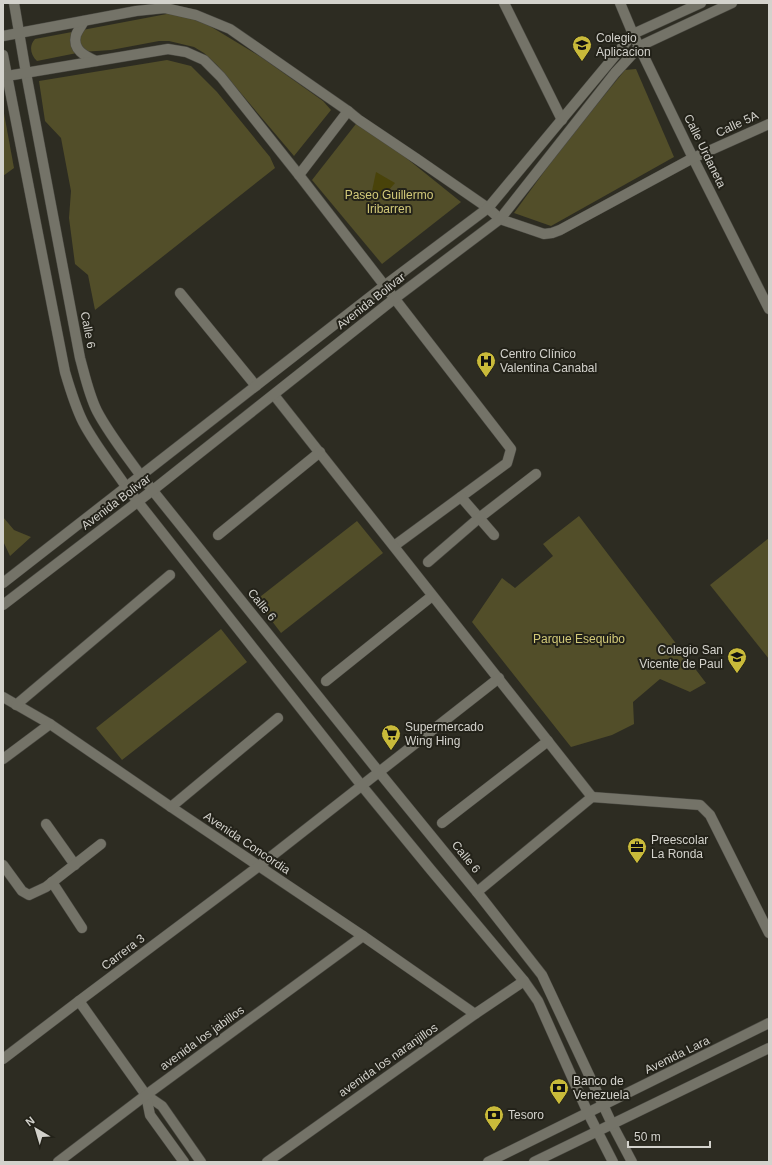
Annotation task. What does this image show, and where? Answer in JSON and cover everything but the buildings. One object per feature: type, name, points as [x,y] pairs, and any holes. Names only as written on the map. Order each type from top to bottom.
[{"type":"street","name":"Calle 6","points":[[14,3],[80,358],[88,387],[97,411],[111,435],[141,476],[379,772],[478,892],[542,975],[612,1124],[632,1162]]},
{"type":"street","points":[[504,3],[562,120]]},
{"type":"street","name":"Calle Urdaneta","points":[[620,3],[633,34],[693,158],[769,309]]},
{"type":"street","name":"Avenida Bolivar","points":[[3,583],[384,286],[488,208],[633,34],[701,3]]},
{"type":"street","name":"Avenida Bolivar","points":[[3,605],[153,490],[394,299],[500,219],[615,73],[640,46],[732,3]]},
{"type":"street","points":[[3,36],[136,11],[166,8],[196,15],[230,29],[359,120],[488,208],[500,219]]},
{"type":"street","points":[[84,21],[76,36],[76,43],[79,51],[96,61]]},
{"type":"street","points":[[7,76],[168,49],[186,52],[204,60],[221,77],[299,175],[511,450],[507,463],[394,546]]},
{"type":"street","points":[[3,55],[64,372],[83,422],[126,488],[138,501],[362,786],[524,981],[538,1001],[588,1113],[613,1162]]},
{"type":"street","points":[[299,175],[348,111]]},
{"type":"street","name":"Calle 5A","points":[[500,219],[544,234],[552,233],[693,158],[769,124]]},
{"type":"street","points":[[180,293],[256,386]]},
{"type":"street","points":[[55,322],[73,319]]},
{"type":"street","points":[[274,395],[592,797]]},
{"type":"street","points":[[218,535],[320,452]]},
{"type":"street","points":[[428,562],[479,518],[536,474]]},
{"type":"street","points":[[461,497],[494,535]]},
{"type":"street","points":[[16,705],[170,575]]},
{"type":"street","points":[[326,680],[432,596]]},
{"type":"street","name":"Carrera 3","points":[[3,1059],[260,866],[499,678]]},
{"type":"street","name":"Avenida Concordia","points":[[3,697],[50,724],[170,807],[363,936],[475,1014]]},
{"type":"street","points":[[170,807],[278,718]]},
{"type":"street","points":[[3,759],[50,724]]},
{"type":"street","points":[[442,823],[548,741]]},
{"type":"street","points":[[478,892],[592,797],[700,805],[710,815],[769,933]]},
{"type":"street","points":[[46,824],[75,864]]},
{"type":"street","points":[[3,865],[22,891],[30,895],[46,887],[101,844]]},
{"type":"street","points":[[52,882],[82,928]]},
{"type":"street","name":"avenida los jabillos","points":[[58,1162],[146,1095],[363,936]]},
{"type":"street","name":"avenida los naranjillos","points":[[267,1162],[475,1014],[524,981]]},
{"type":"street","points":[[79,1001],[146,1095],[162,1106],[201,1162]]},
{"type":"street","name":"Avenida Lara","points":[[488,1162],[769,1023]]},
{"type":"street","points":[[534,1162],[597,1130],[769,1048]]},
{"type":"street","points":[[146,1095],[150,1115],[184,1162]]},
{"type":"street","points":[[70,1153],[76,1162]]},
{"type":"green space","points":[[172,13],[195,17],[261,57],[323,101],[331,110],[294,156],[217,65],[204,53],[194,47],[169,41],[159,41],[111,50],[82,52],[37,61],[31,50],[35,39]]},
{"type":"green space","points":[[167,60],[191,66],[217,92],[270,157],[275,168],[95,310],[88,275],[75,264],[69,218],[71,191],[61,138],[45,121],[39,81]]},
{"type":"green space","points":[[636,69],[674,157],[551,226],[514,213],[562,147],[625,70]]},
{"type":"green space","points":[[3,108],[14,168],[3,176]]},
{"type":"green space","name":"Paseo Guillermo Iribarren","points":[[359,120],[461,202],[382,264],[312,180]]},
{"type":"green space","name":"Parque Esequibo","points":[[579,516],[706,683],[690,692],[660,679],[633,702],[634,724],[612,735],[571,747],[472,622],[502,578],[515,588],[553,556],[543,544]]},
{"type":"green space","points":[[3,517],[14,530],[31,537],[10,556],[3,541]]},
{"type":"green space","points":[[357,521],[383,553],[281,633],[256,600]]},
{"type":"green space","points":[[769,538],[769,659],[710,585]]},
{"type":"green space","points":[[221,629],[247,662],[122,760],[96,728]]},
{"type":"shaded area","points":[[376,172],[395,183],[381,199],[372,191]]},
{"type":"place","name":"Colegio Aplicacion","points":[[582,62]]},
{"type":"place","name":"Centro Clínico Valentina Canabal","points":[[486,378]]},
{"type":"place","name":"Colegio San Vicente de Paul","points":[[737,674]]},
{"type":"place","name":"Supermercado Wing Hing","points":[[391,751]]},
{"type":"place","name":"Preescolar La Ronda","points":[[637,864]]},
{"type":"place","name":"Banco de Venezuela","points":[[559,1105]]},
{"type":"place","name":"Tesoro","points":[[494,1132]]}]
